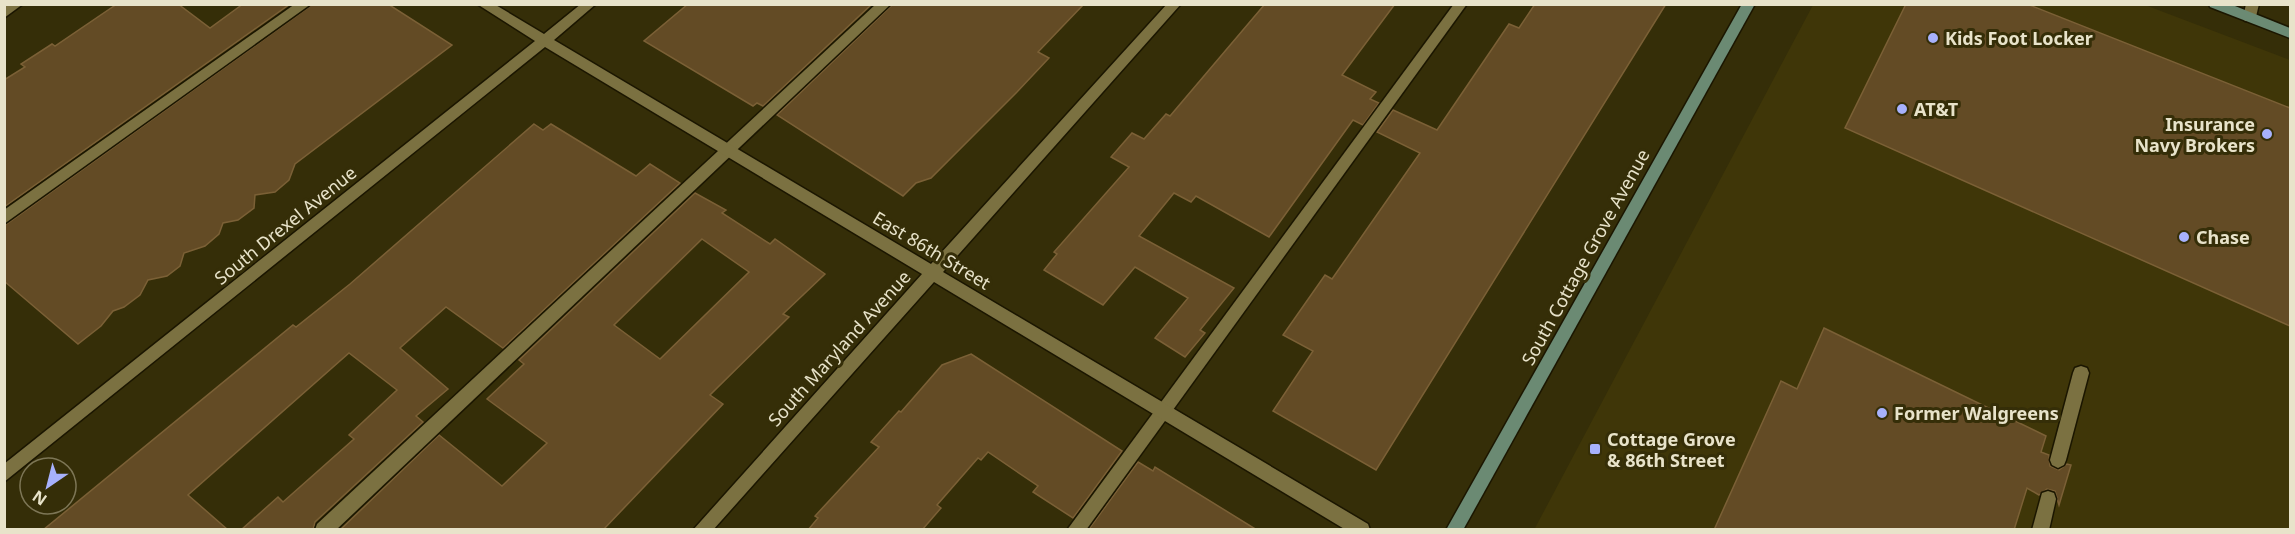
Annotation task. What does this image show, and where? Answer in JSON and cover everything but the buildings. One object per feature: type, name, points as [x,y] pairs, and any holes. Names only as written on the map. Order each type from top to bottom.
[{"type":"main road","name":"South Cottage Grove Avenue","points":[[1454,530],[1749,4]]},
{"type":"main road","points":[[2215,4],[2251,11],[2290,33]]},
{"type":"street","points":[[4,13],[17,4]]},
{"type":"street","points":[[4,218],[305,4]]},
{"type":"street","name":"East 86th Street","points":[[483,4],[1362,530]]},
{"type":"street","name":"South Drexel Avenue","points":[[4,475],[590,4]]},
{"type":"street","points":[[323,530],[885,4]]},
{"type":"street","name":"South Maryland Avenue","points":[[701,530],[1175,4]]},
{"type":"street","points":[[1075,530],[1461,4]]},
{"type":"street","points":[[2058,460],[2081,373]]},
{"type":"street","points":[[2040,530],[2048,499]]},
{"type":"shaded area","points":[[1813,5],[2145,5],[2290,60],[2290,529],[1534,530]]},
{"type":"place","name":"Kids Foot Locker","points":[[1933,38]]},
{"type":"place","name":"AT&T","points":[[1902,109]]},
{"type":"place","name":"Insurance Navy Brokers","points":[[2267,134]]},
{"type":"place","name":"Chase","points":[[2184,237]]},
{"type":"place","name":"Former Walgreens","points":[[1882,413]]},
{"type":"place","name":"Cottage Grove & 86th Street","points":[[1595,449]]}]
